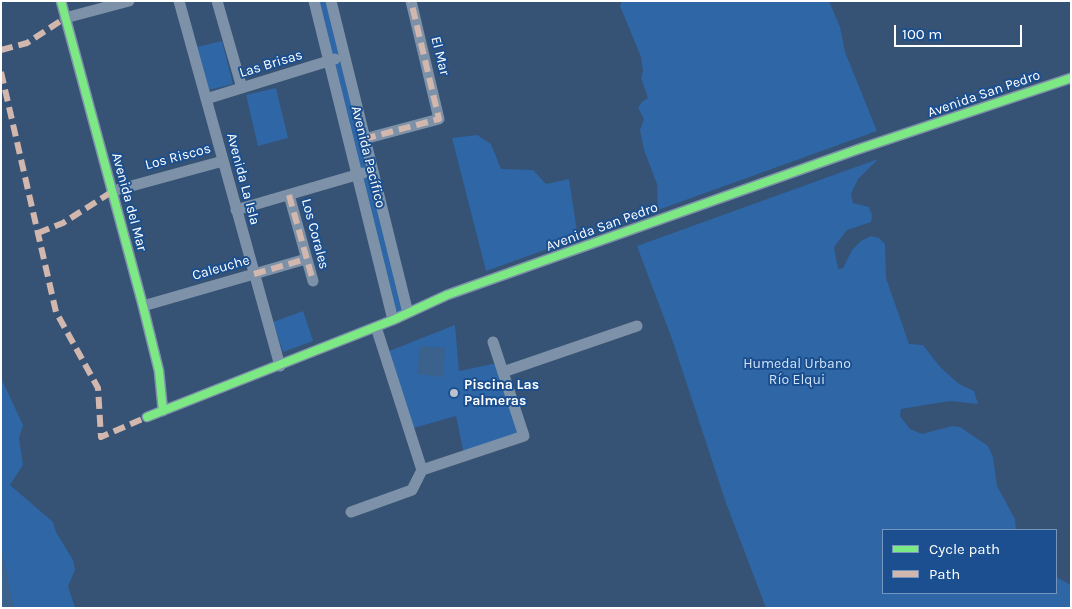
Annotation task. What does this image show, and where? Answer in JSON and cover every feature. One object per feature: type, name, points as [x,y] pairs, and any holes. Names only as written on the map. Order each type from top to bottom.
[{"type":"street","name":"Avenida del Mar","points":[[61,1],[159,370],[163,411]]},
{"type":"street","points":[[65,18],[129,1]]},
{"type":"street","name":"Avenida La Isla","points":[[178,1],[280,366]]},
{"type":"street","points":[[217,1],[242,88]]},
{"type":"street","name":"Avenida Pacífico","points":[[314,1],[393,320]]},
{"type":"street","name":"Avenida Pacífico","points":[[331,1],[408,313]]},
{"type":"street","name":"El Mar","points":[[364,139],[439,119],[411,1]]},
{"type":"street","name":"Las Brisas","points":[[206,99],[344,57]]},
{"type":"street","name":"Avenida San Pedro","points":[[147,417],[376,327],[447,295],[623,232],[1071,78]]},
{"type":"street","name":"Los Riscos","points":[[113,191],[223,161]]},
{"type":"street","name":"Los Corales","points":[[236,210],[372,171]]},
{"type":"street","name":"Los Corales","points":[[289,195],[313,281]]},
{"type":"street","name":"Caleuche","points":[[143,306],[306,259]]},
{"type":"street","points":[[503,372],[637,326]]},
{"type":"street","points":[[351,512],[412,490],[422,470],[376,327]]},
{"type":"street","points":[[422,470],[524,436],[493,342]]},
{"type":"green space","points":[[317,1],[328,1],[404,311],[395,316]]},
{"type":"green space","points":[[622,1],[829,1],[840,27],[845,52],[877,131],[658,210],[657,184],[644,150],[640,130],[644,119],[638,108],[648,98],[641,78],[643,71],[641,57],[620,6]]},
{"type":"green space","points":[[222,41],[233,84],[209,90],[197,47]]},
{"type":"green space","points":[[276,88],[288,138],[258,146],[246,95]]},
{"type":"green space","points":[[477,135],[491,144],[501,169],[533,170],[546,184],[569,179],[578,238],[486,271],[452,138]]},
{"type":"green space","name":"Humedal Urbano Río Elqui","points":[[878,159],[858,179],[851,194],[853,203],[869,207],[872,215],[871,222],[847,230],[834,247],[838,269],[843,268],[852,250],[861,241],[871,236],[879,238],[885,244],[886,278],[909,344],[923,345],[940,367],[959,384],[974,391],[978,404],[950,401],[901,409],[900,416],[910,429],[922,434],[952,426],[960,427],[988,446],[993,457],[997,486],[1015,519],[1016,529],[882,529],[882,594],[1057,594],[1057,578],[1071,585],[1071,608],[766,608],[726,503],[672,339],[637,246]]},
{"type":"green space","points":[[303,311],[313,341],[283,352],[273,322]]},
{"type":"green space","name":"Piscina Las Palmeras","points":[[455,325],[459,371],[502,362],[523,439],[465,459],[456,416],[410,429],[384,353]]},
{"type":"green space","points":[[1,378],[23,425],[19,438],[23,465],[10,485],[53,522],[56,532],[73,560],[75,570],[68,586],[75,608],[7,608],[1,571]]},
{"type":"shaded area","points":[[420,346],[445,348],[443,377],[417,374]]},
{"type":"shaded area","points":[[1,546],[14,608],[1,608]]},
{"type":"marked path","points":[[364,139],[439,119],[411,1]]},
{"type":"marked path","points":[[1,50],[27,43],[65,18]]},
{"type":"marked path","points":[[1,72],[56,312],[98,388],[101,437],[147,417]]},
{"type":"marked path","points":[[38,233],[63,223],[113,191]]},
{"type":"marked path","points":[[289,195],[313,281]]},
{"type":"marked path","points":[[254,274],[306,259]]},
{"type":"cycle path","points":[[61,1],[143,306],[159,371],[163,411]]},
{"type":"cycle path","points":[[147,417],[393,320],[447,295],[856,150],[1071,78]]},
{"type":"place","name":"Piscina Las Palmeras","points":[[454,393]]}]
